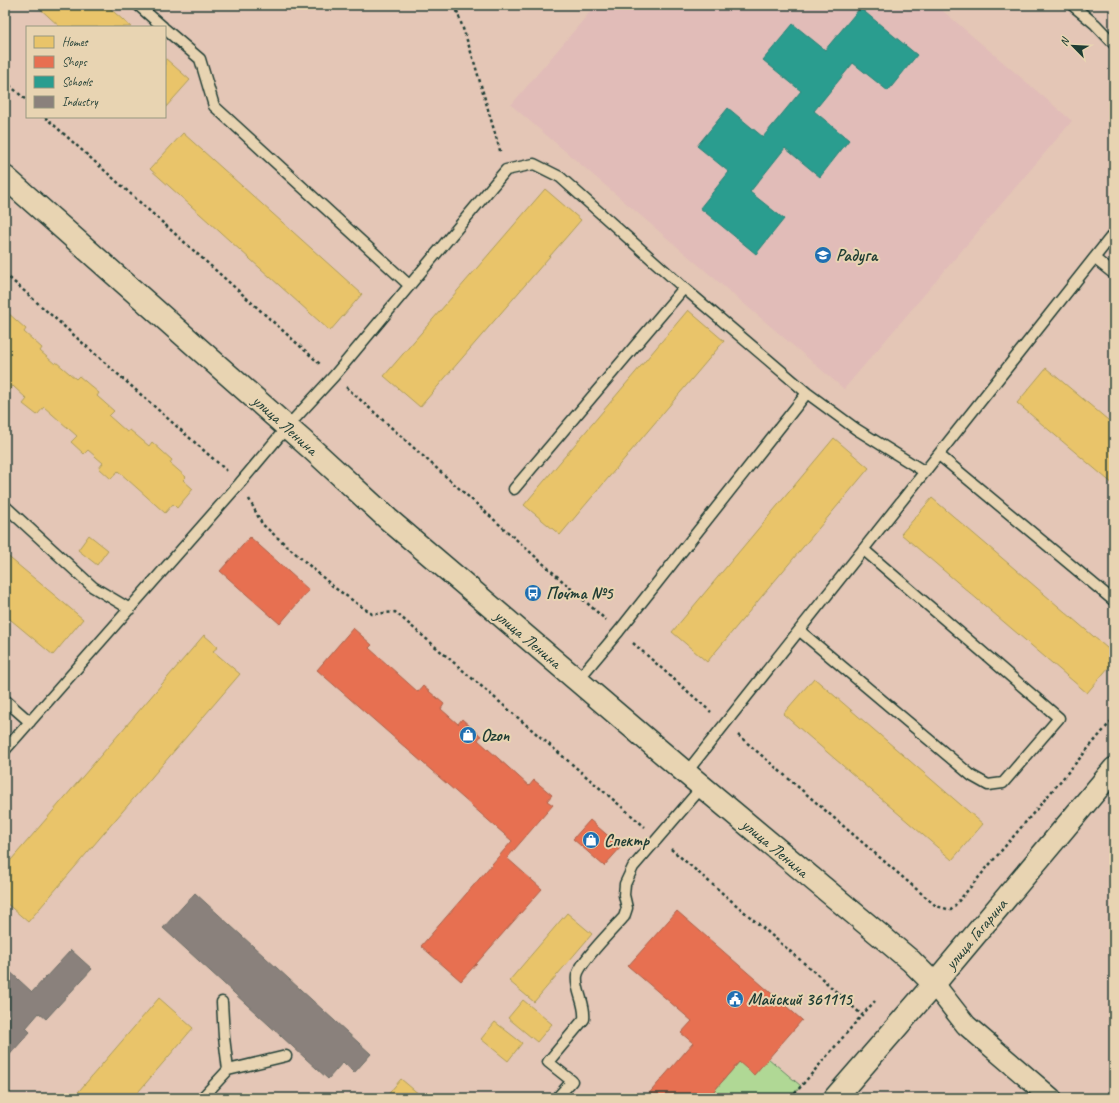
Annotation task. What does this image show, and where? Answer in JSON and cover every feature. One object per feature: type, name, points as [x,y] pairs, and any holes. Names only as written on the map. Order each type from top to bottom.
[{"type":"street","name":"улица Ленина","points":[[5,177],[287,427],[388,520],[694,780],[911,961],[934,984],[966,1025],[1051,1098]]},
{"type":"street","name":"улица Гагарина","points":[[835,1098],[934,984],[1114,768]]},
{"type":"lane","points":[[138,5],[162,26]]},
{"type":"lane","points":[[1072,5],[1095,24],[1114,44]]},
{"type":"lane","points":[[166,30],[200,59],[214,106],[410,285]]},
{"type":"lane","points":[[5,750],[130,609],[287,427],[334,376],[506,170],[534,164],[560,177],[684,288],[807,393],[856,428],[925,472]]},
{"type":"lane","points":[[557,1098],[572,1081],[548,1062],[584,1019],[585,1010],[577,987],[577,975],[582,965],[624,917],[627,908],[624,895],[625,884],[633,867],[658,838],[694,780],[725,724],[1114,232]]},
{"type":"lane","points":[[1094,258],[1114,274]]},
{"type":"lane","points":[[514,489],[684,288]]},
{"type":"lane","points":[[577,680],[619,631],[807,393]]},
{"type":"lane","points":[[939,455],[1114,601]]},
{"type":"lane","points":[[5,506],[93,587],[130,609]]},
{"type":"lane","points":[[800,631],[972,776],[988,785],[1003,783],[1058,718],[864,550]]},
{"type":"lane","points":[[5,700],[30,722]]},
{"type":"lane","points":[[222,1002],[228,1070]]},
{"type":"lane","points":[[202,1098],[228,1070],[286,1056]]},
{"type":"path","points":[[455,5],[473,58],[506,170]]},
{"type":"path","points":[[5,81],[26,100]]},
{"type":"path","points":[[46,118],[532,555],[936,906],[951,910],[1114,718]]},
{"type":"path","points":[[5,274],[240,483],[262,524],[334,588],[372,614],[395,612],[819,976],[862,1015]]},
{"type":"path","points":[[791,1098],[875,1001]]},
{"type":"shaded area","name":"Радуга","points":[[596,5],[936,5],[1072,121],[844,389],[511,105]]},
{"type":"green space","points":[[768,1058],[801,1086],[791,1098],[708,1098],[739,1062]]},
{"type":"building: Homes","points":[[36,5],[106,5],[130,26],[59,26]]},
{"type":"building: Homes","points":[[166,59],[190,80],[166,107]]},
{"type":"building: Homes","points":[[183,133],[362,294],[330,331],[150,169]]},
{"type":"building: Homes","points":[[545,189],[581,220],[420,407],[384,376]]},
{"type":"building: Homes","points":[[688,310],[724,341],[560,535],[524,505]]},
{"type":"building: Homes","points":[[7,312],[26,329],[24,332],[42,348],[40,351],[76,379],[79,376],[99,393],[97,396],[114,411],[109,416],[127,432],[130,430],[149,446],[152,442],[172,460],[170,463],[186,477],[183,480],[193,489],[177,508],[173,504],[165,513],[118,471],[111,479],[99,468],[103,463],[88,450],[84,454],[71,442],[77,436],[44,407],[37,415],[23,404],[27,399],[13,386],[9,390],[5,387],[5,315]]},
{"type":"building: Homes","points":[[1046,368],[1114,425],[1114,485],[1017,403]]},
{"type":"building: Homes","points":[[834,438],[869,468],[707,662],[672,632]]},
{"type":"building: Homes","points":[[932,498],[1114,654],[1114,661],[1087,693],[901,534]]},
{"type":"building: Homes","points":[[89,535],[108,550],[97,565],[78,550]]},
{"type":"building: Homes","points":[[5,554],[83,619],[53,655],[5,615]]},
{"type":"building: Homes","points":[[204,635],[218,647],[213,651],[240,674],[28,922],[5,902],[5,867]]},
{"type":"building: Homes","points":[[814,678],[983,824],[952,860],[783,714]]},
{"type":"building: Homes","points":[[567,913],[592,934],[534,1002],[509,981]]},
{"type":"building: Homes","points":[[159,998],[193,1028],[133,1098],[73,1098]]},
{"type":"building: Homes","points":[[523,1000],[552,1024],[537,1042],[508,1018]]},
{"type":"building: Homes","points":[[495,1022],[522,1043],[508,1061],[481,1039]]},
{"type":"building: Homes","points":[[401,1079],[420,1095],[418,1098],[385,1098]]},
{"type":"building: Shops","points":[[250,537],[309,590],[280,624],[220,571]]},
{"type":"building: Shops","points":[[353,628],[372,645],[369,648],[418,692],[423,686],[444,704],[441,709],[458,724],[462,719],[481,736],[478,740],[529,786],[534,780],[552,795],[547,801],[553,805],[507,858],[542,889],[461,981],[421,946],[512,841],[317,670]]},
{"type":"building: Shops","points":[[590,820],[621,847],[604,866],[573,839]]},
{"type":"building: Shops","points":[[677,911],[802,1020],[754,1075],[739,1062],[708,1098],[645,1098],[693,1043],[681,1033],[692,1021],[628,966]]},
{"type":"building: Schools","points":[[860,8],[917,55],[888,91],[853,63],[814,111],[849,140],[820,177],[785,148],[750,192],[784,219],[756,254],[700,208],[729,172],[697,146],[728,108],[763,137],[801,91],[763,60],[793,24],[825,50]]},
{"type":"building: Industry","points":[[195,893],[371,1054],[354,1073],[343,1062],[328,1079],[163,928]]},
{"type":"building: Industry","points":[[71,950],[92,969],[46,1019],[39,1013],[26,1028],[30,1032],[5,1060],[5,1022],[11,1016],[5,1011],[5,967],[32,992]]},
{"type":"place","name":"Радуга","points":[[823,255]]},
{"type":"place","name":"Почта №5","points":[[533,593]]},
{"type":"place","name":"Ozon","points":[[468,735]]},
{"type":"place","name":"Спектр","points":[[591,840]]},
{"type":"place","name":"Майский 361115","points":[[735,999]]}]
